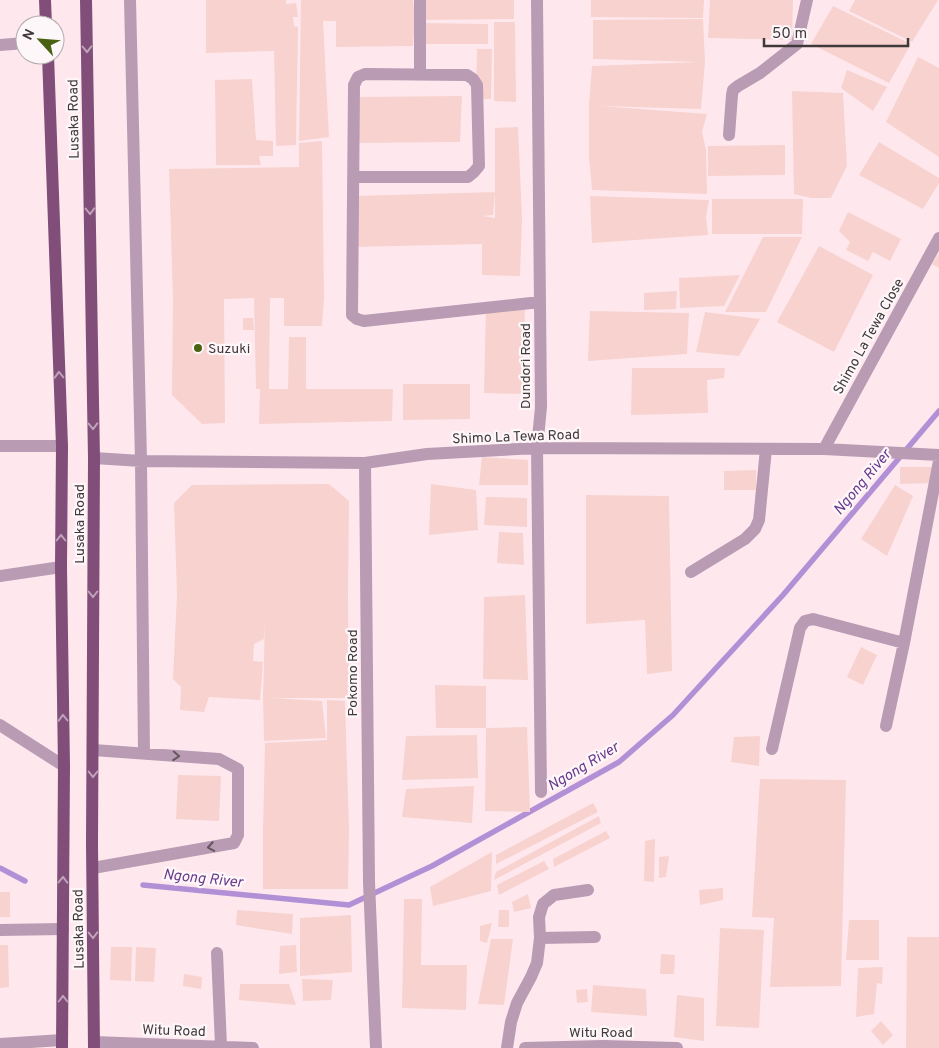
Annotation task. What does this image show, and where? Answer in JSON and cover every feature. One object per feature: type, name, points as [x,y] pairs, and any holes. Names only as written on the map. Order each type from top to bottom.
[{"type":"main road","points":[[45,0],[46,15]]},
{"type":"main road","name":"Lusaka Road","points":[[86,0],[94,458],[94,1045]]},
{"type":"main road","name":"Lusaka Road","points":[[48,65],[62,446],[61,567],[64,766],[62,1044]]},
{"type":"street","points":[[130,0],[141,461],[144,754]]},
{"type":"street","points":[[420,0],[420,74]]},
{"type":"street","name":"Dundori Road","points":[[537,0],[541,407],[537,448],[541,792]]},
{"type":"street","points":[[729,135],[733,90],[760,73],[797,44],[807,0]]},
{"type":"street","points":[[0,45],[15,44]]},
{"type":"street","points":[[354,177],[468,177],[479,166],[477,85],[473,79],[467,75],[420,74],[365,74],[358,77],[354,85],[352,315],[364,321],[540,302]]},
{"type":"street","name":"Shimo La Tewa Close","points":[[824,449],[939,238]]},
{"type":"street","points":[[0,446],[62,446]]},
{"type":"street","name":"Shimo La Tewa Road","points":[[94,458],[141,461],[365,464],[428,454],[537,448],[824,449],[939,455]]},
{"type":"street","points":[[691,572],[745,539],[755,529],[759,520],[766,449]]},
{"type":"street","points":[[886,726],[939,461]]},
{"type":"street","name":"Pokomo Road","points":[[365,464],[369,906],[376,1048]]},
{"type":"street","points":[[0,576],[61,567]]},
{"type":"street","points":[[772,749],[800,628],[805,621],[813,619],[904,643]]},
{"type":"street","points":[[0,725],[64,766]]},
{"type":"street","points":[[93,750],[219,759],[238,769],[238,836],[234,843],[93,868]]},
{"type":"street","points":[[507,1048],[510,1022],[517,1003],[537,963],[540,938],[539,917],[543,904],[554,895],[588,890]]},
{"type":"street","points":[[0,930],[63,929]]},
{"type":"street","points":[[540,938],[595,937]]},
{"type":"street","points":[[217,953],[221,1046]]},
{"type":"street","points":[[3,1045],[62,1044]]},
{"type":"street","name":"Witu Road","points":[[94,1045],[254,1048]]},
{"type":"street","name":"Witu Road","points":[[526,1048],[603,1046],[677,1048]]},
{"type":"shaded area","points":[[0,0],[939,0],[939,1048],[0,1048]]},
{"type":"building","points":[[206,0],[286,0],[286,4],[296,3],[298,17],[293,17],[294,26],[298,27],[296,145],[276,146],[274,51],[206,53]]},
{"type":"building","points":[[301,0],[413,0],[415,19],[413,46],[336,47],[336,21],[323,21],[329,137],[299,141]]},
{"type":"building","points":[[420,0],[514,0],[514,19],[420,20]]},
{"type":"building","points":[[591,0],[704,0],[703,18],[591,17]]},
{"type":"building","points":[[710,0],[793,0],[792,40],[708,38]]},
{"type":"building","points":[[855,0],[938,0],[912,42],[849,11]]},
{"type":"building","points":[[833,6],[911,44],[889,83],[811,44]]},
{"type":"building","points":[[703,19],[705,62],[701,109],[600,106],[707,114],[702,132],[706,150],[707,194],[592,190],[589,157],[589,105],[592,66],[699,62],[593,59],[593,20]]},
{"type":"building","points":[[494,22],[515,22],[516,102],[494,101]]},
{"type":"building","points":[[421,23],[488,24],[488,44],[421,44]]},
{"type":"building","points":[[477,49],[492,49],[491,99],[476,99]]},
{"type":"building","points":[[918,57],[939,68],[939,157],[886,122]]},
{"type":"building","points":[[847,70],[887,87],[873,111],[841,88]]},
{"type":"building","points":[[252,79],[256,140],[273,141],[273,156],[259,156],[261,165],[216,165],[215,80]]},
{"type":"building","points":[[792,91],[843,93],[847,166],[831,198],[811,198],[794,194]]},
{"type":"building","points":[[462,96],[460,142],[354,143],[353,97]]},
{"type":"building","points":[[518,127],[522,219],[520,276],[482,275],[482,244],[354,247],[355,196],[495,192],[495,128]],"holes":[[[495,192],[495,218],[483,216],[493,215]]]},
{"type":"building","points":[[322,141],[324,297],[322,326],[284,326],[284,298],[270,298],[269,389],[288,389],[289,337],[306,337],[306,389],[393,389],[392,421],[259,424],[260,389],[256,389],[254,298],[224,299],[225,423],[202,424],[172,395],[173,300],[169,169],[299,167],[299,143]]},
{"type":"building","points":[[879,142],[939,178],[939,183],[923,209],[859,175]]},
{"type":"building","points":[[785,145],[785,175],[708,176],[708,146]]},
{"type":"building","points":[[590,196],[709,200],[706,217],[708,235],[592,243]]},
{"type":"building","points":[[712,199],[803,199],[802,234],[712,234]]},
{"type":"building","points":[[848,212],[901,239],[890,261],[873,252],[868,261],[846,250],[850,242],[839,231]]},
{"type":"building","points":[[763,237],[802,237],[766,312],[725,312]]},
{"type":"building","points":[[819,246],[873,275],[834,352],[777,322]]},
{"type":"building","points":[[939,253],[939,268],[932,264]]},
{"type":"building","points":[[740,275],[724,306],[680,308],[679,278]]},
{"type":"building","points":[[677,291],[676,309],[644,310],[644,293]]},
{"type":"building","points":[[486,305],[525,306],[523,394],[484,393]]},
{"type":"building","points":[[590,311],[689,313],[687,354],[588,361]]},
{"type":"building","points":[[705,312],[760,319],[739,356],[696,352]]},
{"type":"building","points":[[243,318],[253,318],[254,330],[243,330]]},
{"type":"building","points":[[632,368],[725,368],[724,378],[707,380],[708,413],[631,415]]},
{"type":"building","points":[[403,384],[470,384],[470,419],[403,420]]},
{"type":"building","points":[[482,457],[528,460],[528,485],[479,485]]},
{"type":"building","points":[[900,467],[932,467],[932,483],[900,484]]},
{"type":"building","points":[[756,470],[756,490],[724,490],[724,471]]},
{"type":"building","points":[[329,484],[349,501],[349,698],[271,698],[322,701],[326,738],[264,741],[265,622],[264,639],[254,644],[253,661],[263,662],[260,700],[209,697],[204,712],[180,710],[181,687],[173,679],[177,594],[174,503],[192,485]]},
{"type":"building","points":[[431,484],[476,490],[478,530],[429,535]]},
{"type":"building","points":[[895,485],[913,496],[887,556],[861,539]]},
{"type":"building","points":[[586,495],[669,496],[672,671],[647,674],[645,620],[586,624]]},
{"type":"building","points":[[486,497],[527,498],[527,527],[484,525]]},
{"type":"building","points":[[499,532],[523,533],[524,565],[497,563]]},
{"type":"building","points":[[525,595],[528,680],[483,679],[484,597]]},
{"type":"building","points":[[861,647],[877,655],[863,685],[847,677]]},
{"type":"building","points":[[435,685],[486,686],[486,728],[436,728]]},
{"type":"building","points":[[327,700],[345,701],[349,829],[348,889],[263,889],[265,743],[327,740]]},
{"type":"building","points":[[527,727],[530,812],[485,811],[486,728]]},
{"type":"building","points":[[477,735],[478,778],[402,780],[406,736]]},
{"type":"building","points":[[760,736],[759,766],[731,762],[734,737]]},
{"type":"building","points":[[178,775],[221,776],[219,821],[176,819]]},
{"type":"building","points":[[760,779],[846,780],[841,986],[770,987],[774,918],[752,917]]},
{"type":"building","points":[[474,786],[472,823],[402,817],[406,789]]},
{"type":"building","points":[[593,803],[598,812],[496,864],[496,855]]},
{"type":"building","points":[[599,816],[601,823],[494,880],[496,872]]},
{"type":"building","points":[[606,831],[610,838],[554,867],[553,859]]},
{"type":"building","points":[[655,839],[654,882],[644,881],[645,841]]},
{"type":"building","points":[[492,852],[491,891],[433,906],[430,887]]},
{"type":"building","points":[[669,856],[666,877],[659,878],[659,857]]},
{"type":"building","points":[[544,861],[549,869],[499,895],[497,885]]},
{"type":"building","points":[[723,888],[723,900],[700,905],[699,890]]},
{"type":"building","points":[[0,892],[10,892],[10,917],[0,917]]},
{"type":"building","points":[[528,894],[531,908],[514,912],[512,902]]},
{"type":"building","points":[[404,899],[422,899],[421,965],[467,965],[466,1010],[402,1008]]},
{"type":"building","points":[[237,910],[293,914],[292,934],[236,925]]},
{"type":"building","points":[[499,910],[509,910],[509,927],[498,927]]},
{"type":"building","points":[[351,915],[352,972],[300,976],[300,918]]},
{"type":"building","points":[[849,920],[879,920],[879,960],[846,960]]},
{"type":"building","points":[[492,923],[487,943],[480,941],[480,926]]},
{"type":"building","points":[[720,928],[764,930],[759,1028],[716,1026]]},
{"type":"building","points":[[907,937],[939,937],[939,1048],[906,1048]]},
{"type":"building","points":[[491,939],[513,939],[504,1005],[478,1004]]},
{"type":"building","points":[[0,945],[8,945],[9,987],[0,988]]},
{"type":"building","points":[[296,945],[297,972],[279,974],[280,946]]},
{"type":"building","points":[[111,947],[132,947],[131,981],[110,980]]},
{"type":"building","points":[[136,947],[156,948],[154,982],[135,981]]},
{"type":"building","points":[[661,954],[675,955],[674,974],[660,974]]},
{"type":"building","points":[[883,967],[882,984],[877,983],[874,1014],[856,1017],[858,968]]},
{"type":"building","points":[[184,974],[202,977],[201,989],[183,986]]},
{"type":"building","points":[[302,979],[333,980],[331,1000],[303,1001]]},
{"type":"building","points":[[240,984],[289,984],[296,1005],[239,1000]]},
{"type":"building","points":[[593,985],[646,989],[647,1016],[591,1012]]},
{"type":"building","points":[[587,989],[588,1002],[577,1003],[576,990]]},
{"type":"building","points":[[677,995],[704,998],[704,1041],[674,1037]]},
{"type":"building","points":[[881,1021],[893,1035],[883,1045],[871,1031]]},
{"type":"waterway","name":"Ngong River","points":[[143,885],[349,905],[432,866],[619,762],[673,715],[783,595],[939,411]]},
{"type":"waterway","name":"Ngong River","points":[[0,868],[25,881]]},
{"type":"place","name":"Suzuki","points":[[198,348]]}]
